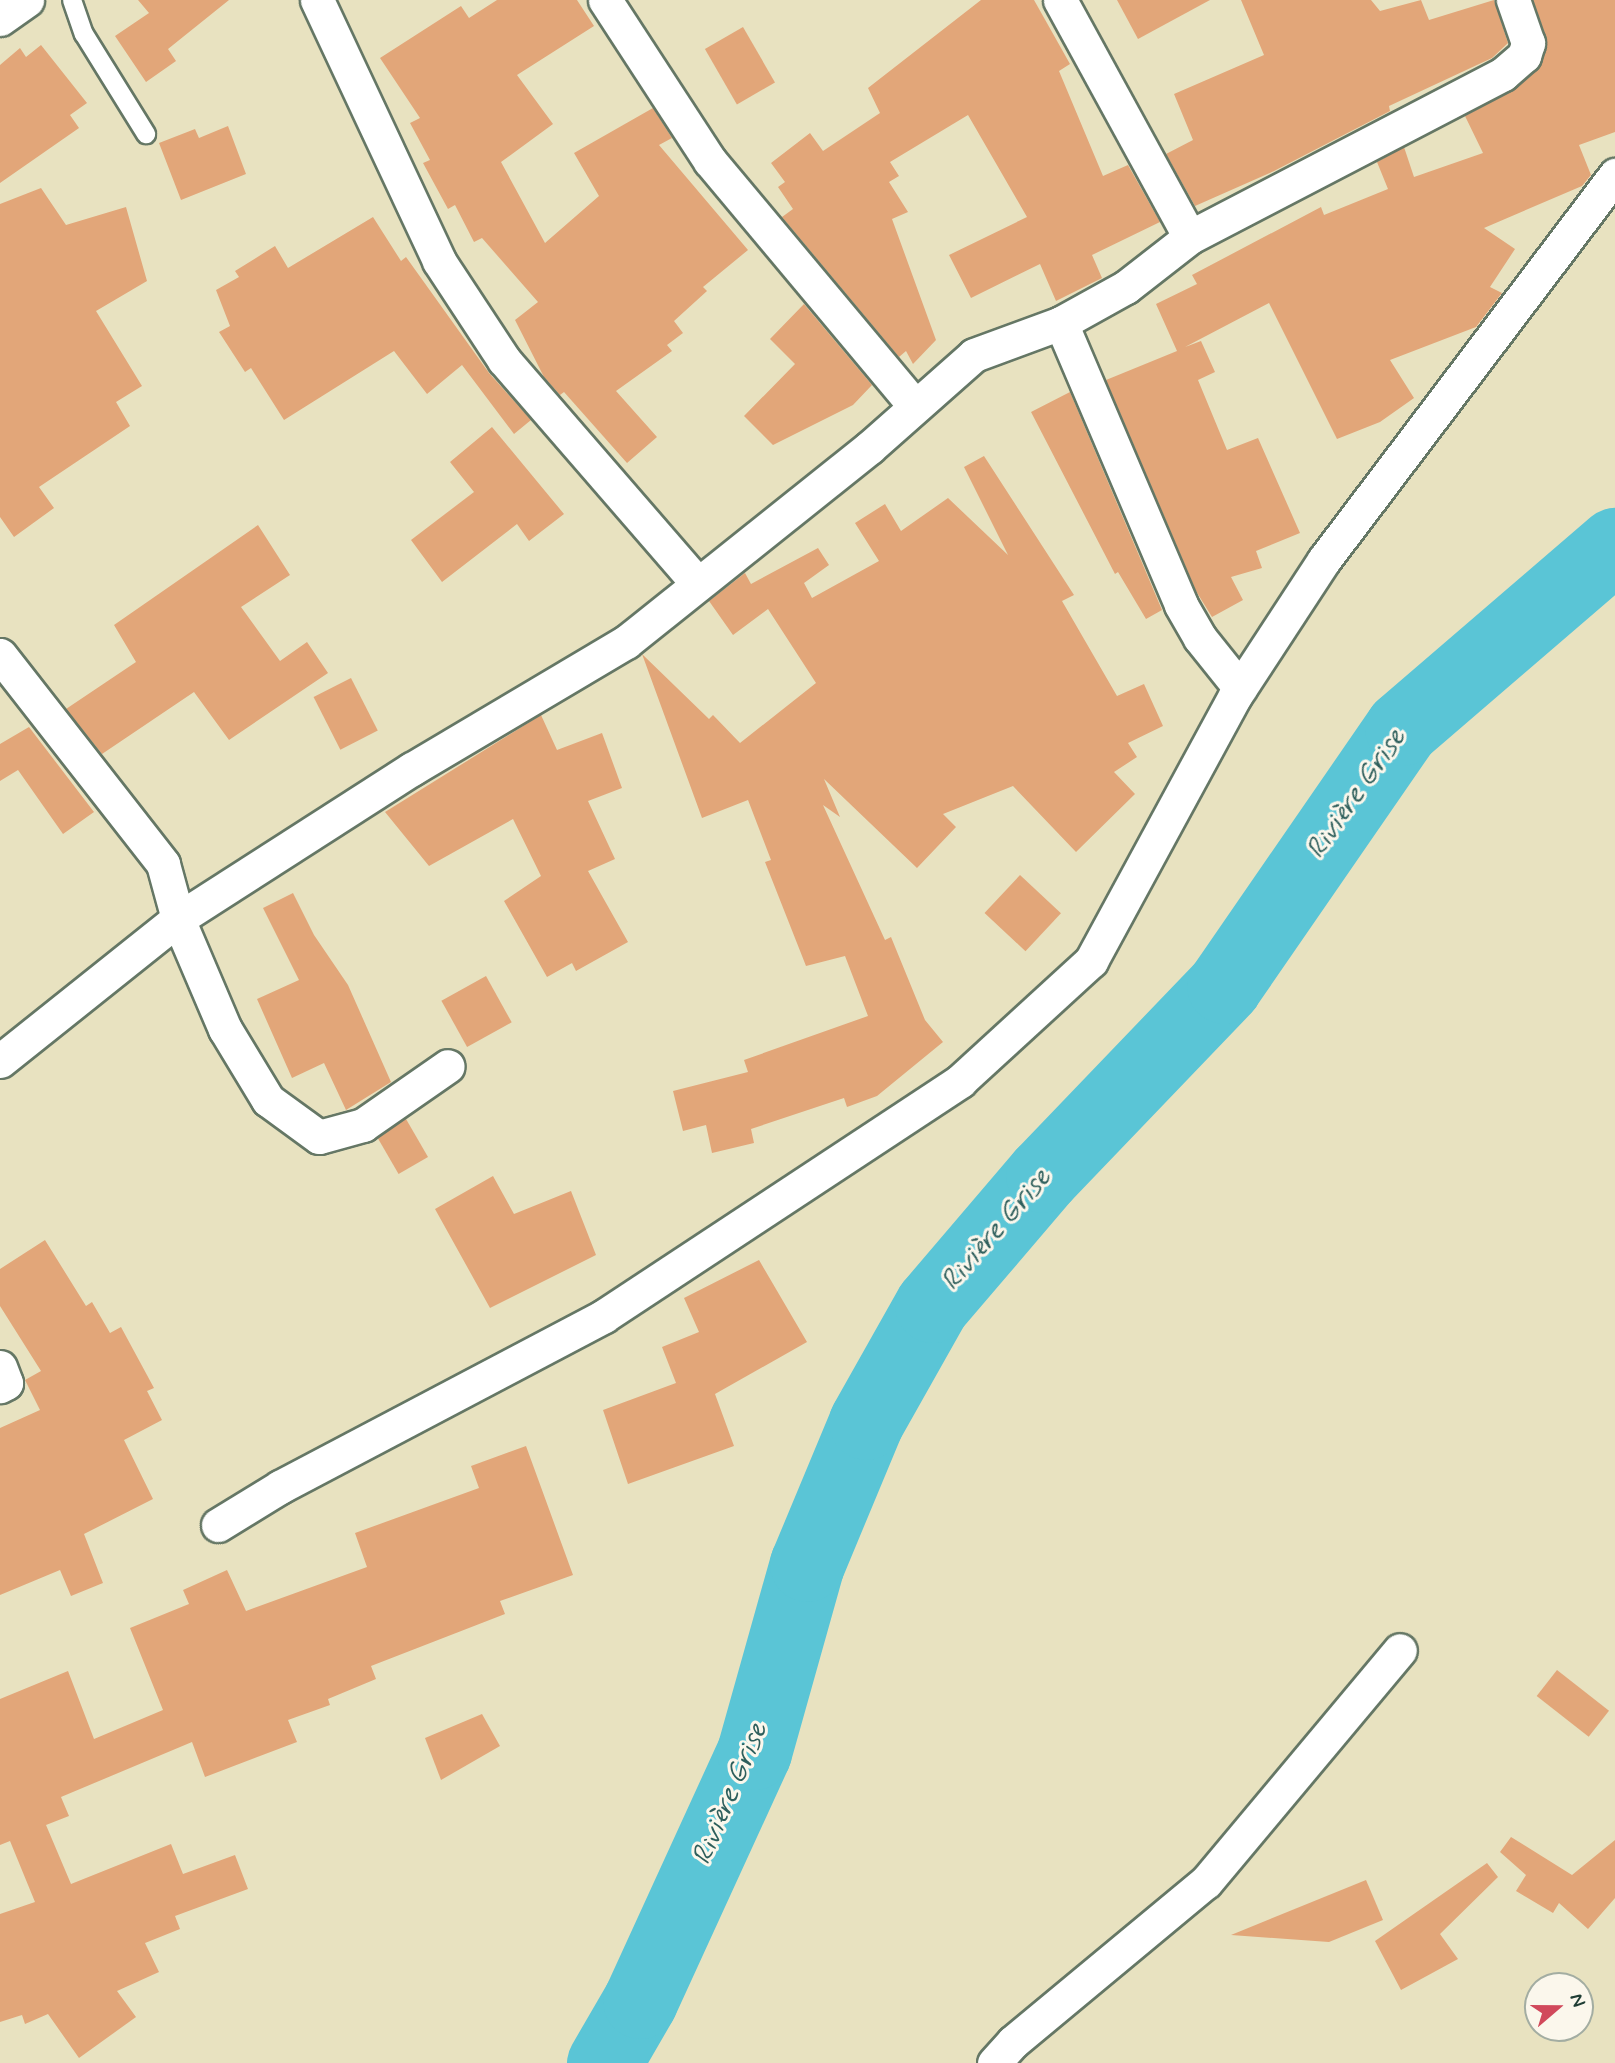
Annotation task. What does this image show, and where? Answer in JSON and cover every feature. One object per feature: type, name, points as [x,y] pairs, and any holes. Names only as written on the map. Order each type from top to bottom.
[{"type":"street","points":[[0,19],[27,0]]},
{"type":"street","points":[[317,0],[439,261],[504,360],[698,584]]},
{"type":"street","points":[[605,0],[710,161],[915,406]]},
{"type":"street","points":[[1060,0],[1190,237]]},
{"type":"street","points":[[0,1061],[178,919],[412,769],[626,642],[974,355],[1061,323],[1126,287],[1190,237],[1503,74],[1524,56],[1528,43],[1513,0]]},
{"type":"street","points":[[218,1525],[280,1487],[604,1315],[960,1081],[1091,961],[1240,688],[1332,550],[1615,175]]},
{"type":"street","points":[[1061,323],[1181,605],[1200,638],[1240,688]]},
{"type":"street","points":[[0,655],[163,864],[178,919],[225,1029],[268,1100],[319,1137],[363,1125],[448,1066]]},
{"type":"street","points":[[994,2063],[1013,2042],[1206,1882],[1400,1650]]},
{"type":"lane","points":[[72,0],[84,34],[146,134]]},
{"type":"building","points":[[138,0],[229,0],[168,49],[176,61],[146,82],[115,36],[149,13]]},
{"type":"building","points":[[497,0],[577,0],[594,26],[517,75],[553,124],[501,162],[545,243],[599,196],[574,153],[653,108],[672,138],[659,145],[748,250],[703,287],[707,291],[674,321],[683,333],[667,345],[672,351],[616,391],[657,437],[627,463],[564,392],[560,395],[544,377],[515,320],[538,302],[482,238],[474,242],[455,205],[448,209],[423,163],[430,160],[410,123],[420,118],[380,58],[461,6],[469,18]]},
{"type":"building","points":[[981,0],[1034,0],[1070,64],[1059,71],[1103,176],[1128,165],[1160,222],[1092,255],[1102,278],[1056,301],[1040,264],[971,298],[949,255],[1027,217],[968,115],[890,162],[899,176],[889,182],[908,212],[892,219],[936,340],[913,364],[906,351],[899,357],[782,217],[793,209],[778,187],[785,182],[771,163],[810,133],[823,151],[880,113],[868,88]]},
{"type":"building","points":[[1117,0],[1210,0],[1138,39]]},
{"type":"building","points":[[1241,0],[1371,0],[1380,11],[1421,0],[1429,20],[1494,0],[1508,43],[1492,58],[1389,106],[1390,111],[1274,171],[1195,206],[1166,154],[1193,140],[1174,94],[1264,55]]},
{"type":"building","points":[[1533,0],[1615,0],[1615,132],[1579,145],[1591,175],[1582,186],[1484,228],[1515,249],[1490,287],[1502,293],[1476,327],[1390,360],[1414,398],[1380,422],[1337,439],[1269,303],[1185,347],[1201,341],[1215,372],[1198,380],[1227,450],[1258,438],[1300,533],[1256,551],[1262,568],[1231,577],[1243,600],[1212,617],[1196,591],[1106,380],[1177,351],[1156,304],[1197,284],[1192,275],[1321,207],[1324,215],[1388,189],[1377,162],[1404,147],[1414,177],[1483,153],[1465,116],[1515,89],[1542,62],[1546,37]]},
{"type":"building","points":[[743,27],[775,82],[737,104],[705,49]]},
{"type":"building","points":[[41,45],[87,103],[70,115],[79,128],[0,183],[0,65],[20,48],[26,57]]},
{"type":"building","points":[[228,126],[246,174],[181,200],[159,143],[195,129],[199,138]]},
{"type":"building","points":[[41,188],[66,225],[126,207],[147,281],[96,311],[142,386],[116,402],[130,426],[39,487],[54,508],[14,537],[0,517],[0,204]]},
{"type":"building","points":[[373,217],[401,261],[406,257],[489,373],[531,420],[514,434],[462,365],[427,394],[394,351],[284,420],[251,368],[245,372],[219,332],[230,326],[216,290],[239,277],[235,271],[275,246],[288,268]]},
{"type":"building","points":[[804,304],[872,385],[853,405],[773,445],[744,416],[795,364],[770,339]]},
{"type":"building","points":[[1070,392],[1162,610],[1146,619],[1118,572],[1115,574],[1031,412]]},
{"type":"building","points":[[492,427],[564,514],[529,541],[517,524],[442,582],[411,540],[474,492],[450,462]]},
{"type":"building","points":[[984,456],[1074,595],[1062,601],[1117,696],[1144,684],[1163,726],[1128,743],[1137,757],[1114,772],[1135,794],[1076,852],[1013,786],[943,814],[956,827],[917,868],[824,779],[840,817],[823,805],[885,940],[891,937],[925,1020],[943,1042],[877,1096],[847,1107],[844,1098],[751,1129],[754,1143],[712,1153],[706,1125],[683,1131],[673,1091],[748,1072],[744,1060],[868,1016],[845,956],[806,966],[765,862],[771,860],[748,800],[702,818],[642,654],[709,719],[713,715],[740,743],[816,683],[768,609],[733,635],[709,601],[745,573],[751,584],[818,548],[829,565],[804,583],[812,598],[879,561],[855,523],[885,504],[901,531],[948,498],[1008,555],[964,467]]},
{"type":"building","points":[[258,525],[290,575],[241,607],[280,661],[307,642],[328,673],[229,740],[194,692],[102,754],[66,709],[136,662],[114,625]]},
{"type":"building","points":[[351,678],[378,731],[340,750],[314,697]]},
{"type":"building","points":[[541,715],[557,750],[602,733],[622,788],[588,801],[615,859],[588,871],[628,942],[576,971],[572,963],[547,977],[504,901],[541,876],[513,819],[429,866],[385,812]]},
{"type":"building","points":[[29,727],[94,812],[63,834],[18,770],[0,781],[0,744]]},
{"type":"building","points":[[1020,875],[1061,913],[1025,951],[985,913]]},
{"type":"building","points":[[293,893],[314,935],[348,985],[391,1082],[346,1110],[324,1063],[292,1078],[257,999],[299,980],[263,908]]},
{"type":"building","points":[[486,976],[512,1022],[467,1047],[441,1001]]},
{"type":"building","points":[[406,1119],[428,1157],[399,1174],[377,1136]]},
{"type":"building","points":[[493,1176],[514,1214],[571,1191],[596,1255],[490,1308],[435,1209]]},
{"type":"building","points":[[45,1240],[86,1306],[92,1302],[110,1333],[121,1327],[154,1388],[147,1391],[162,1420],[124,1440],[153,1499],[84,1534],[103,1583],[71,1596],[60,1570],[0,1595],[0,1428],[40,1410],[25,1380],[41,1371],[0,1306],[0,1269]]},
{"type":"building","points":[[759,1260],[807,1342],[715,1394],[734,1446],[628,1484],[603,1410],[676,1383],[662,1347],[699,1332],[684,1298]]},
{"type":"building","points":[[526,1446],[573,1575],[500,1601],[505,1614],[371,1666],[376,1679],[328,1699],[330,1705],[288,1720],[297,1742],[205,1777],[192,1742],[61,1797],[69,1816],[46,1825],[71,1884],[171,1844],[183,1874],[235,1855],[248,1889],[175,1916],[180,1929],[145,1943],[159,1972],[117,1991],[136,2017],[79,2058],[48,2014],[25,2024],[22,2015],[0,2022],[0,1914],[35,1902],[10,1841],[0,1845],[0,1699],[68,1671],[94,1739],[163,1710],[130,1628],[189,1604],[183,1590],[227,1570],[246,1611],[367,1567],[355,1533],[479,1488],[471,1466]]},
{"type":"building","points":[[1557,1670],[1609,1711],[1589,1737],[1537,1696]]},
{"type":"building","points":[[482,1714],[500,1746],[441,1780],[425,1738]]},
{"type":"building","points":[[1511,1837],[1572,1875],[1615,1840],[1615,1898],[1588,1929],[1559,1903],[1553,1913],[1516,1891],[1526,1875],[1500,1852]]},
{"type":"building","points":[[1487,1863],[1498,1877],[1440,1934],[1458,1959],[1401,1990],[1375,1941]]},
{"type":"building","points":[[1366,1880],[1383,1920],[1329,1942],[1231,1935]]},
{"type":"waterway","name":"Rivière Grise","points":[[604,2063],[640,2001],[754,1752],[807,1564],[866,1422],[932,1305],[1043,1175],[1224,986],[1402,728],[1615,545]]}]
